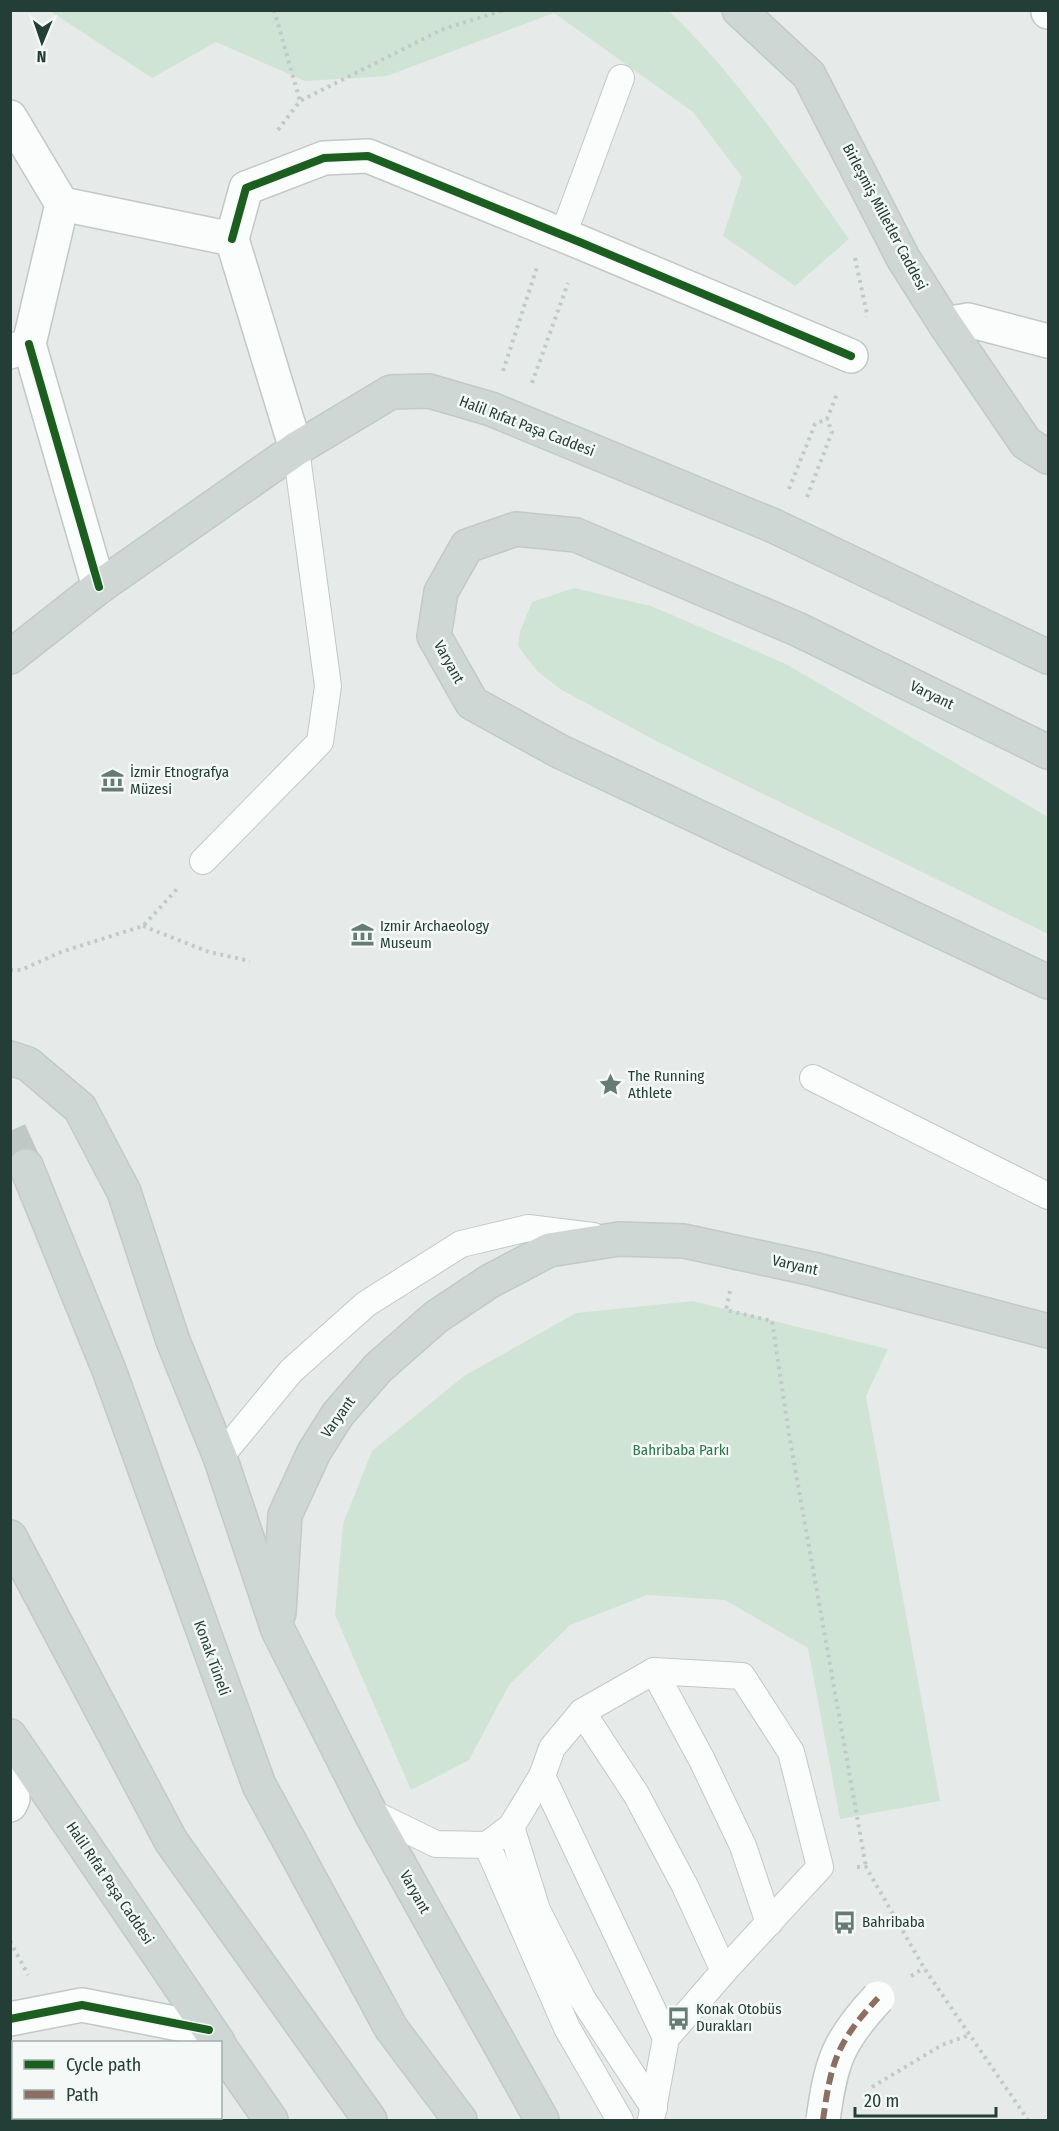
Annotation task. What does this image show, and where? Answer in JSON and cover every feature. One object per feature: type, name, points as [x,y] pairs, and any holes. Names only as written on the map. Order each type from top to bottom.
[{"type":"main road","name":"Birleşmiş Milletler Caddesi","points":[[739,10],[809,75],[903,258],[1026,443],[1048,457]]},
{"type":"main road","name":"Halil Rıfat Paşa Caddesi","points":[[10,657],[99,587],[296,449],[391,392],[429,391],[505,415],[792,534],[1048,657]]},
{"type":"main road","name":"Varyant","points":[[1048,752],[797,629],[576,534],[516,529],[467,546],[441,592],[434,636],[472,703],[559,752],[1048,982]]},
{"type":"main road","points":[[10,1058],[28,1064],[80,1108],[123,1192],[173,1341],[220,1457],[278,1630]]},
{"type":"main road","name":"Konak Tüneli","points":[[26,1166],[109,1370],[259,1785],[391,2028],[460,2121]]},
{"type":"main road","name":"Varyant","points":[[542,2121],[370,1812],[278,1630],[285,1515],[314,1452],[338,1414],[378,1368],[436,1317],[490,1281],[549,1250],[619,1239],[684,1241],[813,1269],[1048,1331]]},
{"type":"main road","points":[[10,1537],[171,1841],[370,2121]]},
{"type":"main road","name":"Halil Rıfat Paşa Caddesi","points":[[10,1736],[216,2040]]},
{"type":"main road","name":"Halil Rıfat Paşa Caddesi","points":[[222,2049],[271,2121]]},
{"type":"street","points":[[10,117],[62,204],[20,348],[99,587]]},
{"type":"street","points":[[296,449],[232,239],[246,188],[324,158],[368,156],[851,356]]},
{"type":"street","points":[[62,204],[232,239]]},
{"type":"street","points":[[945,324],[968,320],[1048,341]]},
{"type":"street","points":[[10,1774],[13,1799],[10,1805]]},
{"type":"street","points":[[823,2121],[831,2069],[840,2046],[855,2023],[878,1998]]},
{"type":"street","points":[[10,2019],[82,2005],[216,2040]]},
{"type":"lane","points":[[565,236],[621,78]]},
{"type":"lane","points":[[203,861],[320,742],[328,687],[296,449]]},
{"type":"lane","points":[[813,1078],[1048,1196]]},
{"type":"lane","points":[[220,1457],[291,1371],[366,1304],[461,1244],[528,1228],[619,1239]]},
{"type":"lane","points":[[370,1812],[436,1844],[487,1845],[511,1827],[542,1776],[552,1748],[582,1712],[654,1671],[742,1676],[791,1752],[820,1867],[666,2038],[652,2114]]},
{"type":"lane","points":[[654,1671],[702,1760],[743,1846],[769,1923]]},
{"type":"lane","points":[[582,1712],[636,1794],[685,1887],[724,1971]]},
{"type":"lane","points":[[542,1776],[666,2038]]},
{"type":"lane","points":[[511,1827],[537,1910],[582,1998],[652,2114]]},
{"type":"lane","points":[[487,1845],[567,2028],[620,2121]]},
{"type":"path","points":[[274,10],[300,101]]},
{"type":"path","points":[[246,188],[251,168],[300,101],[443,29],[504,10]]},
{"type":"path","points":[[505,415],[565,236]]},
{"type":"path","points":[[505,415],[565,236]]},
{"type":"path","points":[[792,534],[832,432],[827,419]]},
{"type":"path","points":[[10,969],[21,970],[61,952],[143,926],[184,882]]},
{"type":"path","points":[[143,926],[209,952],[250,961]]},
{"type":"path","points":[[730,1290],[726,1310],[772,1321],[789,1434],[866,1867],[924,1968],[1028,2121]]},
{"type":"path","points":[[820,1867],[866,1867]]},
{"type":"path","points":[[863,2093],[942,2045],[969,2035]]},
{"type":"green space","points":[[50,11],[669,11],[695,37],[742,92],[849,239],[795,286],[723,236],[742,177],[693,112],[554,13],[387,76],[305,81],[216,42],[152,78]]},
{"type":"green space","points":[[574,588],[651,606],[786,664],[1048,817],[1048,934],[658,742],[560,689],[537,671],[518,646],[520,632],[532,602]]},
{"type":"green space","name":"Bahribaba Parkı","points":[[693,1301],[888,1349],[866,1396],[940,1801],[840,1819],[808,1648],[725,1600],[647,1595],[570,1625],[509,1685],[469,1760],[411,1790],[335,1615],[343,1524],[372,1451],[464,1376],[576,1313]]},
{"type":"tunnel","points":[[10,1131],[26,1166]]},
{"type":"marked path","points":[[823,2120],[829,2083],[838,2054],[853,2027],[878,1998]]},
{"type":"cycle path","points":[[232,239],[246,188],[324,158],[368,156],[851,356]]},
{"type":"cycle path","points":[[29,344],[99,587]]},
{"type":"cycle path","points":[[10,2019],[82,2005],[209,2030]]},
{"type":"place","name":"İzmir Etnografya Müzesi","points":[[112,781]]},
{"type":"place","name":"Izmir Archaeology Museum","points":[[362,935]]},
{"type":"place","name":"The Running Athlete","points":[[610,1085]]},
{"type":"place","name":"Bahribaba","points":[[844,1922]]},
{"type":"place","name":"Konak Otobüs Durakları","points":[[678,2018]]}]
